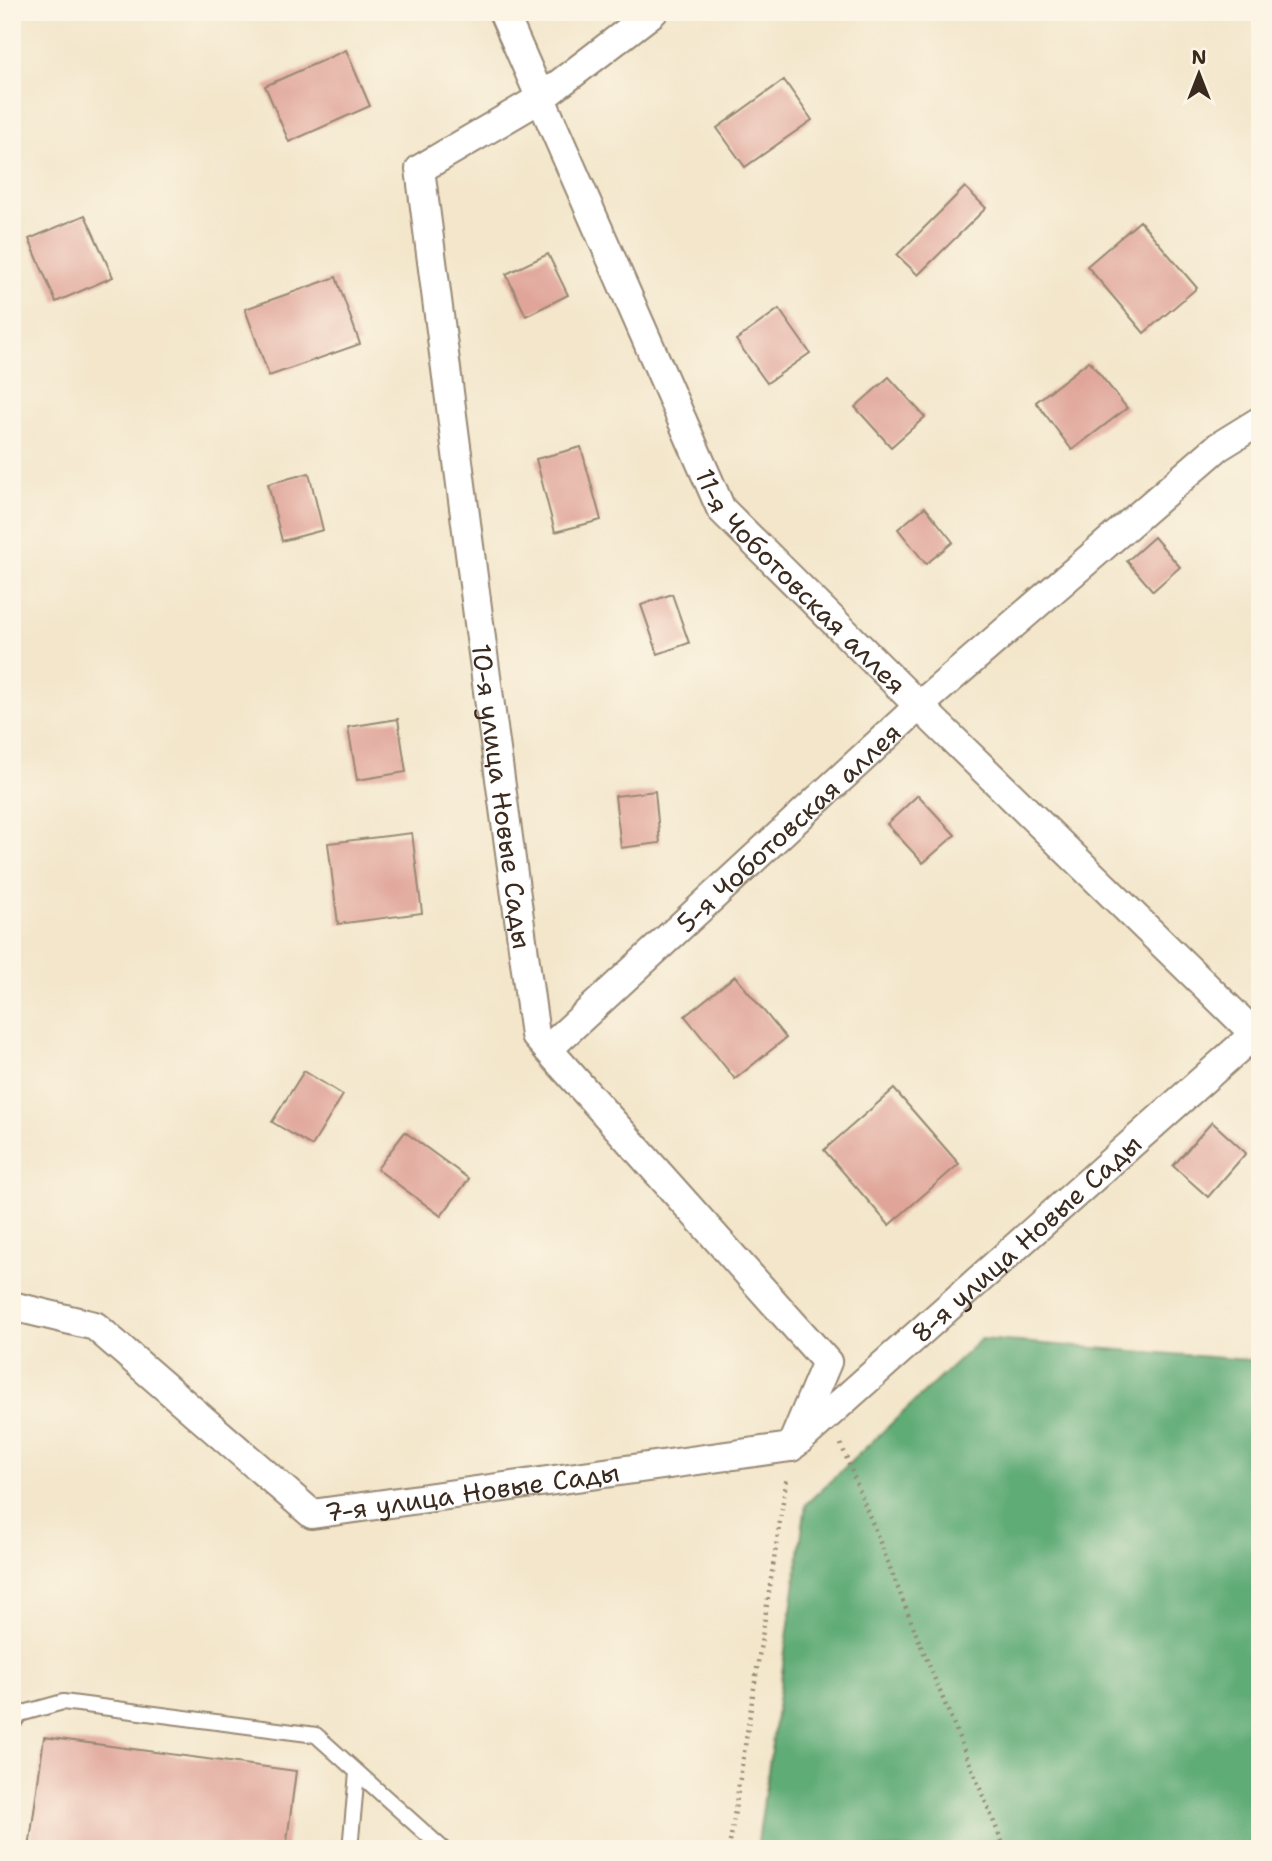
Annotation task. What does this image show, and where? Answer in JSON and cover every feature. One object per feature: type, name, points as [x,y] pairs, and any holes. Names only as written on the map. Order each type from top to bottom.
[{"type":"street","name":"11-я Чоботовская аллея","points":[[503,12],[721,509],[919,706],[1258,1034]]},
{"type":"street","points":[[541,98],[653,12]]},
{"type":"street","name":"10-я улица Новые Сады","points":[[541,98],[421,169],[535,1035],[827,1362],[792,1447]]},
{"type":"street","name":"5-я Чоботовская аллея","points":[[548,1049],[919,706],[1218,447],[1260,421]]},
{"type":"street","name":"8-я улица Новые Сады","points":[[792,1447],[1258,1034]]},
{"type":"street","name":"7-я улица Новые Сады","points":[[12,1306],[94,1326],[312,1514],[792,1447]]},
{"type":"lane","points":[[12,1725],[20,1714],[64,1702],[316,1735],[443,1849]]},
{"type":"lane","points":[[350,1849],[357,1773]]},
{"type":"path","points":[[829,1414],[1005,1849]]},
{"type":"path","points":[[729,1849],[792,1447]]},
{"type":"green space","points":[[981,1339],[1260,1361],[1260,1849],[757,1849],[806,1504]]},
{"type":"building","points":[[346,50],[370,106],[289,142],[265,86]]},
{"type":"building","points":[[784,80],[812,120],[745,167],[717,128]]},
{"type":"building","points":[[965,187],[986,208],[918,275],[897,255]]},
{"type":"building","points":[[85,215],[113,277],[56,302],[29,239]]},
{"type":"building","points":[[1140,221],[1197,288],[1144,333],[1087,266]]},
{"type":"building","points":[[548,254],[568,295],[526,316],[506,274]]},
{"type":"building","points":[[336,277],[360,344],[269,376],[245,309]]},
{"type":"building","points":[[779,309],[810,353],[767,383],[736,340]]},
{"type":"building","points":[[1089,361],[1127,408],[1072,450],[1036,402]]},
{"type":"building","points":[[889,377],[925,417],[891,447],[855,407]]},
{"type":"building","points":[[581,447],[601,520],[555,532],[536,459]]},
{"type":"building","points":[[309,473],[323,530],[282,541],[268,484]]},
{"type":"building","points":[[925,507],[953,542],[926,564],[898,529]]},
{"type":"building","points":[[1154,537],[1180,567],[1153,591],[1127,561]]},
{"type":"building","points":[[672,594],[689,643],[658,654],[641,605]]},
{"type":"building","points":[[398,719],[406,772],[357,780],[348,727]]},
{"type":"building","points":[[655,791],[660,843],[621,848],[615,796]]},
{"type":"building","points":[[918,795],[955,835],[923,863],[887,824]]},
{"type":"building","points":[[412,833],[422,913],[338,924],[328,843]]},
{"type":"building","points":[[735,976],[786,1038],[735,1079],[685,1016]]},
{"type":"building","points":[[304,1071],[343,1095],[312,1146],[272,1122]]},
{"type":"building","points":[[894,1089],[959,1164],[889,1225],[824,1150]]},
{"type":"building","points":[[1212,1122],[1246,1153],[1208,1197],[1173,1166]]},
{"type":"building","points":[[405,1132],[469,1179],[441,1216],[377,1169]]},
{"type":"building","points":[[44,1737],[296,1771],[286,1849],[29,1849]]}]
